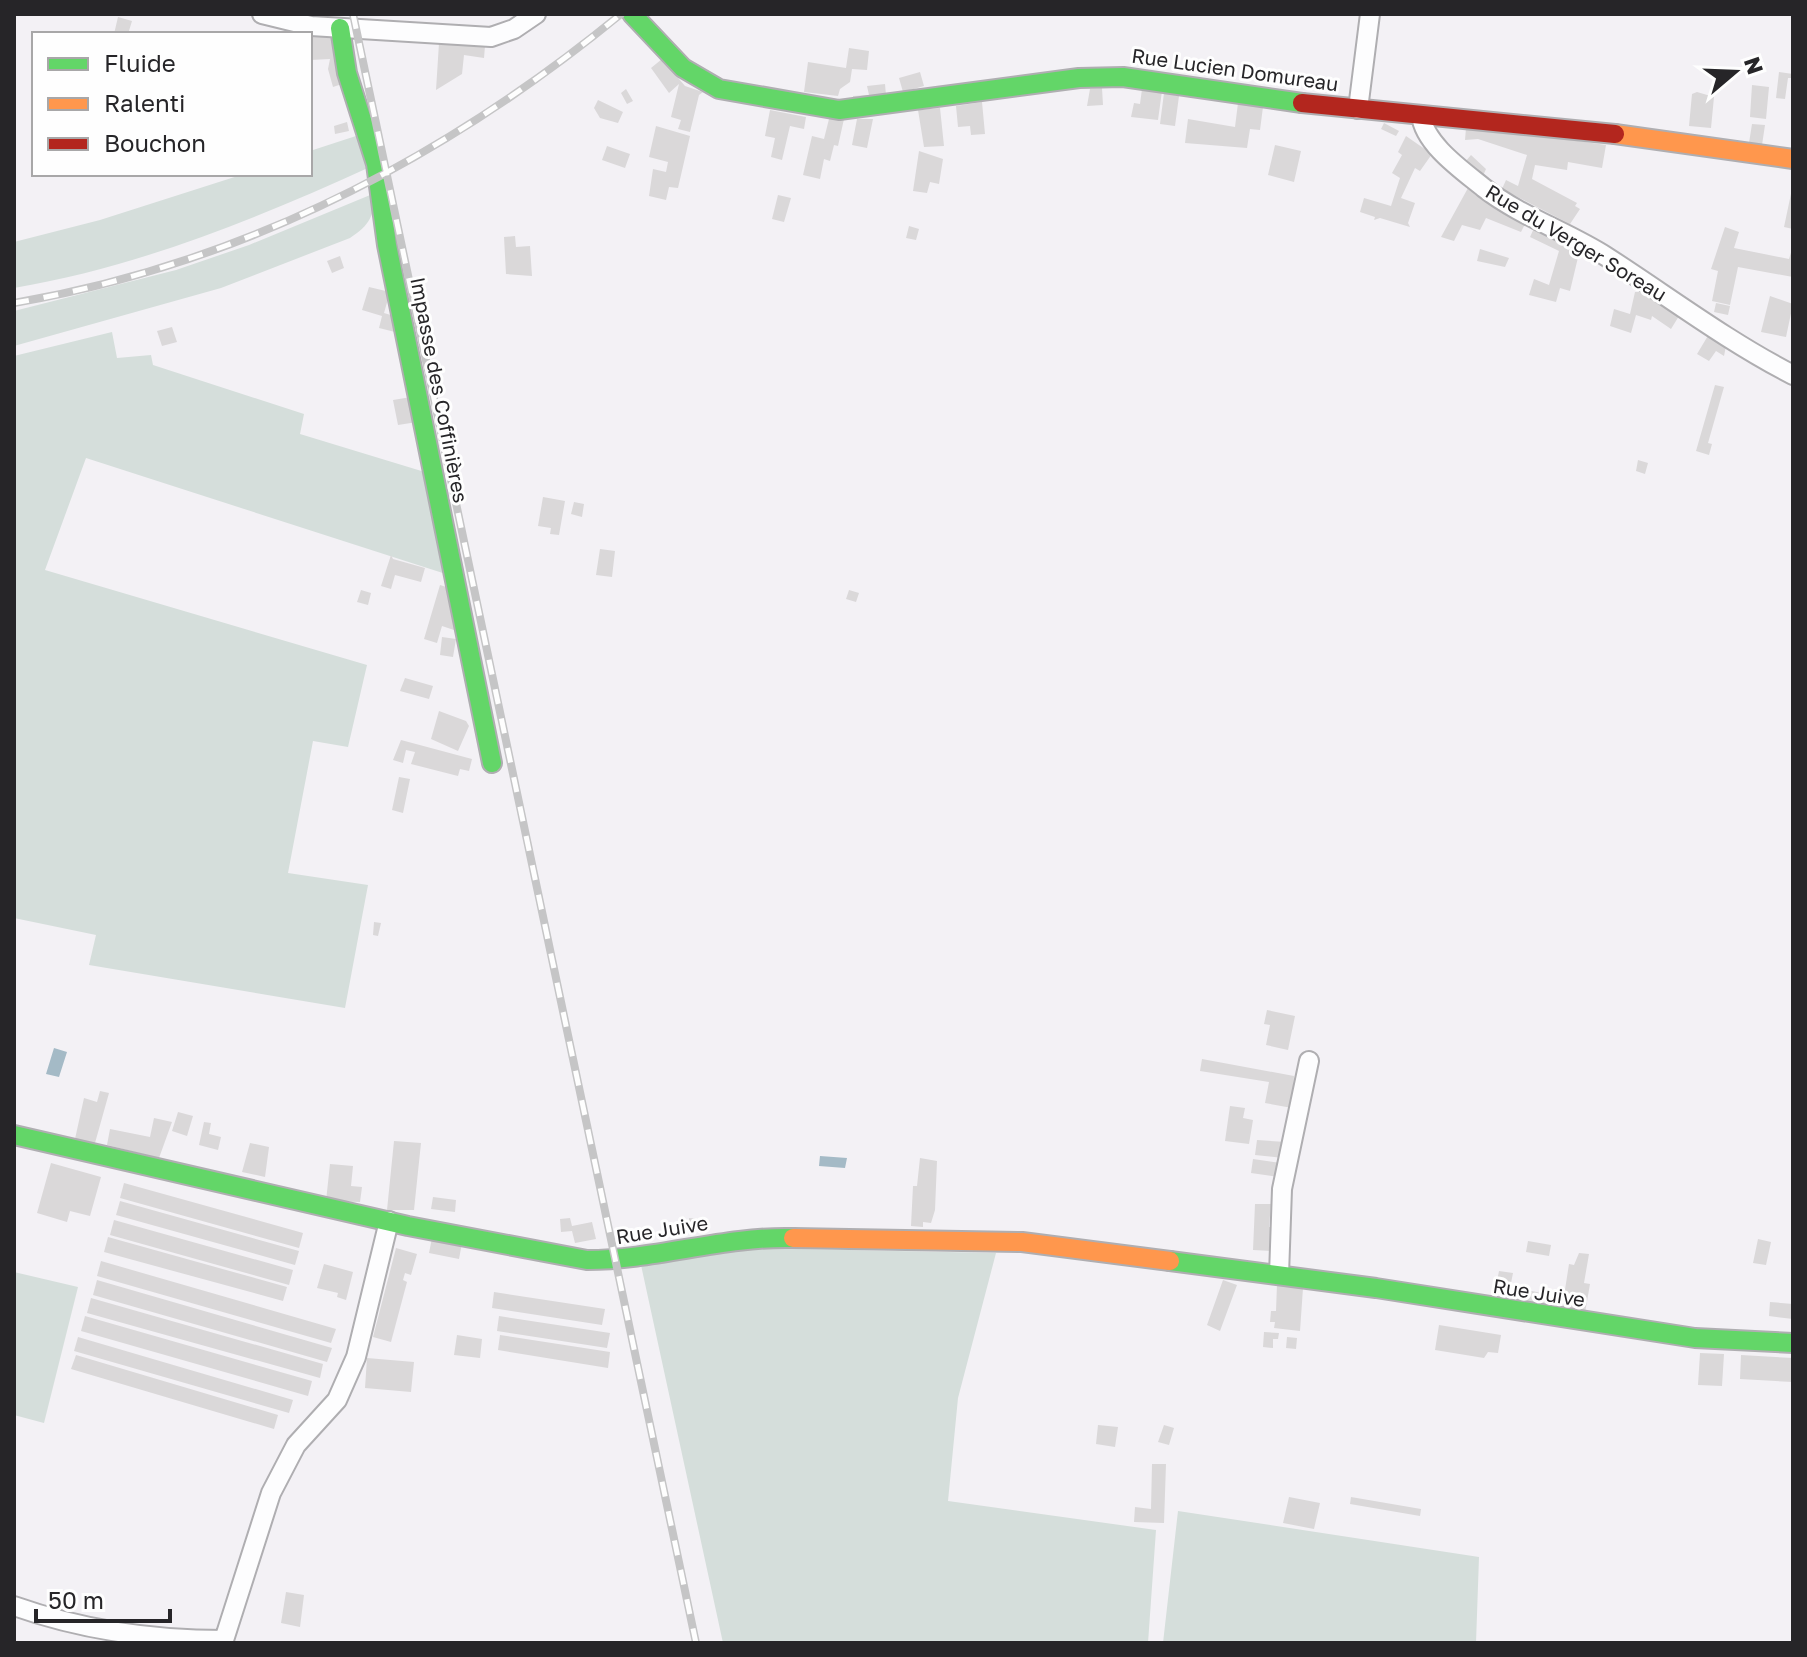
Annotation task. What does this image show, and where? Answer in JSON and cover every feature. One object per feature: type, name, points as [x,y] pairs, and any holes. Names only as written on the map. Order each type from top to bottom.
[{"type":"street","points":[[262,14],[311,26],[491,37],[514,29],[536,14]]},
{"type":"street","name":"Rue Lucien Domureau","points":[[632,14],[683,68],[719,89],[839,110],[865,110],[1079,78],[1123,77],[1358,109],[1554,126],[1793,159]]},
{"type":"street","points":[[1358,109],[1370,14]]},
{"type":"street","name":"Impasse des Coffinières","points":[[340,28],[347,73],[376,164],[390,260],[492,763]]},
{"type":"street","name":"Rue du Verger Soreau","points":[[1421,115],[1423,127],[1440,149],[1486,190],[1606,256],[1739,347],[1793,375]]},
{"type":"street","points":[[1279,1275],[1282,1189],[1309,1061]]},
{"type":"street","name":"Rue Juive","points":[[14,1135],[389,1221],[587,1260],[616,1260],[721,1243],[800,1237],[938,1243],[1022,1242],[1279,1275],[1695,1338],[1793,1343]]},
{"type":"street","points":[[14,1606],[99,1629],[151,1638],[224,1640],[271,1493],[296,1445],[337,1400],[356,1357],[389,1221]]},
{"type":"shaded area","points":[[359,135],[370,167],[196,239],[106,268],[14,288],[14,242],[100,220],[238,176],[312,176],[312,150]]},
{"type":"shaded area","points":[[375,193],[370,219],[350,238],[221,288],[14,346],[14,311],[176,270],[249,245]]},
{"type":"shaded area","points":[[112,332],[117,358],[151,355],[153,365],[304,414],[300,434],[428,473],[449,575],[86,458],[45,570],[367,665],[348,747],[313,741],[288,873],[368,885],[345,1008],[89,965],[96,935],[14,918],[14,356]]},
{"type":"shaded area","points":[[750,1248],[996,1253],[958,1398],[948,1501],[1156,1530],[1148,1643],[723,1643],[641,1265]]},
{"type":"shaded area","points":[[14,1272],[78,1287],[44,1423],[14,1415]]},
{"type":"shaded area","points":[[1178,1511],[1479,1557],[1476,1643],[1163,1643]]},
{"type":"water","points":[[54,1048],[67,1052],[59,1077],[46,1074]]},
{"type":"water","points":[[820,1156],[847,1158],[845,1168],[819,1166]]},
{"type":"building","points":[[118,17],[132,21],[129,32],[114,32]]},
{"type":"building","points":[[313,34],[334,37],[345,83],[333,87],[328,69],[330,59],[312,60]]},
{"type":"building","points":[[439,43],[485,46],[484,58],[464,55],[462,74],[436,90]]},
{"type":"building","points":[[849,48],[869,51],[867,70],[852,69],[850,82],[840,89],[838,96],[804,92],[808,62],[846,68]]},
{"type":"building","points":[[662,59],[685,86],[703,92],[699,95],[690,132],[678,129],[681,120],[671,117],[679,84],[669,93],[651,68]]},
{"type":"building","points":[[920,72],[924,86],[903,92],[899,78]]},
{"type":"building","points":[[1779,72],[1793,74],[1792,78],[1788,78],[1785,99],[1776,98]]},
{"type":"building","points":[[885,84],[886,95],[853,99],[853,96],[869,95],[867,86]]},
{"type":"building","points":[[1752,85],[1769,87],[1766,119],[1750,117]]},
{"type":"building","points":[[1102,88],[1103,105],[1087,106],[1090,89]]},
{"type":"building","points":[[626,89],[633,101],[627,104],[621,93]]},
{"type":"building","points":[[1142,89],[1162,91],[1158,120],[1131,117],[1134,103],[1140,104]]},
{"type":"building","points":[[1697,92],[1714,97],[1711,128],[1689,126],[1692,94]]},
{"type":"building","points":[[1164,93],[1179,96],[1175,126],[1160,124]]},
{"type":"building","points":[[598,100],[623,112],[618,123],[600,118],[594,108]]},
{"type":"building","points":[[982,102],[985,134],[971,135],[970,126],[958,127],[956,106]]},
{"type":"building","points":[[1238,103],[1263,107],[1260,130],[1250,129],[1247,148],[1185,143],[1188,119],[1235,127]]},
{"type":"building","points":[[940,108],[944,146],[924,147],[918,110]]},
{"type":"building","points":[[770,110],[806,117],[804,129],[790,126],[782,160],[771,157],[775,138],[765,136]]},
{"type":"building","points":[[829,119],[844,119],[838,146],[834,145],[830,161],[824,159],[820,179],[803,175],[812,136],[824,139]]},
{"type":"building","points":[[857,119],[873,119],[867,148],[852,145]]},
{"type":"building","points":[[347,122],[349,131],[335,134],[334,126]]},
{"type":"building","points":[[1384,123],[1399,131],[1396,136],[1381,129]]},
{"type":"building","points":[[1752,124],[1765,125],[1762,145],[1749,143]]},
{"type":"building","points":[[656,126],[690,136],[678,188],[669,187],[666,200],[649,196],[653,169],[666,172],[668,162],[649,157]]},
{"type":"building","points":[[1480,127],[1606,145],[1602,168],[1568,162],[1567,170],[1535,165],[1532,179],[1577,203],[1575,206],[1580,209],[1570,224],[1502,189],[1506,180],[1518,186],[1527,155],[1478,139],[1465,140],[1466,128]]},
{"type":"building","points":[[1406,136],[1432,154],[1420,171],[1415,168],[1401,198],[1415,203],[1408,223],[1410,227],[1380,218],[1374,220],[1375,217],[1360,212],[1364,198],[1391,206],[1400,178],[1392,173],[1402,155],[1398,152]]},
{"type":"building","points":[[1275,145],[1301,151],[1294,182],[1268,175]]},
{"type":"building","points":[[607,146],[630,154],[625,168],[602,160]]},
{"type":"building","points":[[919,151],[943,159],[939,184],[930,182],[927,193],[913,191]]},
{"type":"building","points":[[1471,155],[1486,169],[1482,178],[1465,162]]},
{"type":"building","points":[[1468,188],[1526,222],[1521,232],[1486,218],[1480,230],[1462,225],[1454,241],[1441,237]]},
{"type":"building","points":[[1793,189],[1793,229],[1784,227]]},
{"type":"building","points":[[778,195],[791,198],[784,222],[772,219]]},
{"type":"building","points":[[909,226],[919,229],[916,240],[906,238]]},
{"type":"building","points":[[1535,226],[1580,249],[1570,291],[1560,288],[1556,302],[1529,295],[1534,279],[1549,285],[1559,251],[1530,237]]},
{"type":"building","points":[[1725,227],[1739,232],[1734,248],[1789,259],[1793,246],[1793,277],[1738,267],[1730,305],[1712,301],[1718,271],[1711,269]]},
{"type":"building","points":[[515,236],[516,247],[530,246],[532,276],[506,274],[504,237]]},
{"type":"building","points":[[1480,249],[1509,258],[1505,267],[1477,261]]},
{"type":"building","points":[[340,256],[344,268],[332,273],[327,261]]},
{"type":"building","points":[[369,287],[390,292],[384,313],[394,316],[395,332],[379,328],[382,316],[362,310]]},
{"type":"building","points":[[1635,292],[1643,292],[1679,316],[1671,329],[1652,316],[1651,320],[1636,315],[1631,333],[1610,326],[1614,309],[1630,314]]},
{"type":"building","points":[[1770,296],[1793,304],[1786,337],[1761,332]]},
{"type":"building","points":[[1716,303],[1730,306],[1728,315],[1714,312]]},
{"type":"building","points":[[172,327],[177,342],[162,346],[157,331]]},
{"type":"building","points":[[1709,334],[1726,346],[1724,356],[1716,351],[1709,361],[1697,354]]},
{"type":"building","points":[[1715,385],[1724,387],[1708,443],[1712,444],[1709,455],[1696,451]]},
{"type":"building","points":[[411,397],[417,422],[398,425],[393,400]]},
{"type":"building","points":[[1638,460],[1648,463],[1645,474],[1636,471]]},
{"type":"building","points":[[543,497],[565,501],[559,535],[550,534],[551,528],[538,526]]},
{"type":"building","points":[[574,502],[584,504],[582,517],[571,514]]},
{"type":"building","points":[[600,549],[615,551],[612,577],[596,575]]},
{"type":"building","points":[[391,555],[393,559],[425,568],[421,582],[395,575],[391,589],[381,586]]},
{"type":"building","points":[[440,585],[453,589],[457,631],[442,626],[437,643],[424,639]]},
{"type":"building","points":[[361,590],[371,593],[368,605],[357,602]]},
{"type":"building","points":[[849,590],[859,593],[856,602],[846,599]]},
{"type":"building","points":[[442,637],[456,639],[453,657],[440,655]]},
{"type":"building","points":[[405,678],[433,686],[429,699],[400,691]]},
{"type":"building","points":[[439,711],[466,721],[469,726],[458,751],[431,739]]},
{"type":"building","points":[[401,740],[472,759],[469,771],[460,769],[458,776],[411,764],[415,752],[406,750],[403,763],[393,760]]},
{"type":"building","points":[[399,777],[410,779],[403,813],[392,810]]},
{"type":"building","points":[[374,922],[381,923],[378,936],[373,935]]},
{"type":"building","points":[[1267,1010],[1295,1016],[1288,1050],[1266,1045],[1270,1025],[1264,1024]]},
{"type":"building","points":[[1202,1059],[1294,1076],[1292,1108],[1265,1103],[1269,1082],[1200,1071]]},
{"type":"building","points":[[100,1091],[109,1093],[95,1143],[75,1139],[84,1098],[97,1102]]},
{"type":"building","points":[[1230,1106],[1245,1108],[1243,1118],[1253,1120],[1249,1144],[1225,1141]]},
{"type":"building","points":[[178,1112],[193,1116],[187,1136],[172,1131]]},
{"type":"building","points":[[154,1118],[172,1122],[159,1158],[107,1145],[110,1129],[150,1137]]},
{"type":"building","points":[[204,1122],[211,1123],[209,1134],[221,1137],[218,1150],[199,1145]]},
{"type":"building","points":[[1257,1140],[1286,1142],[1283,1158],[1255,1155]]},
{"type":"building","points":[[394,1141],[421,1143],[414,1210],[387,1210]]},
{"type":"building","points":[[250,1143],[269,1147],[265,1177],[242,1172]]},
{"type":"building","points":[[920,1158],[937,1161],[935,1210],[931,1223],[923,1222],[923,1227],[911,1226],[913,1186],[917,1186]]},
{"type":"building","points":[[1253,1159],[1281,1163],[1279,1177],[1251,1173]]},
{"type":"building","points":[[51,1163],[101,1177],[90,1216],[70,1211],[67,1222],[37,1213]]},
{"type":"building","points":[[330,1164],[353,1166],[351,1186],[362,1187],[360,1202],[326,1201]]},
{"type":"building","points":[[124,1183],[303,1233],[299,1248],[120,1198]]},
{"type":"building","points":[[433,1197],[456,1200],[455,1212],[431,1209]]},
{"type":"building","points":[[120,1201],[299,1251],[295,1265],[116,1215]]},
{"type":"building","points":[[1255,1204],[1271,1204],[1269,1227],[1275,1227],[1274,1251],[1253,1250]]},
{"type":"building","points":[[570,1218],[572,1226],[592,1222],[596,1239],[575,1243],[572,1231],[561,1232],[560,1219]]},
{"type":"building","points":[[689,1218],[703,1219],[703,1226],[689,1225]]},
{"type":"building","points":[[114,1220],[293,1270],[289,1285],[110,1235]]},
{"type":"building","points":[[108,1237],[287,1287],[283,1301],[104,1252]]},
{"type":"building","points":[[432,1238],[462,1243],[459,1259],[429,1253]]},
{"type":"building","points":[[1758,1239],[1771,1242],[1766,1265],[1753,1263]]},
{"type":"building","points":[[1528,1241],[1551,1245],[1549,1256],[1526,1252]]},
{"type":"building","points":[[396,1248],[417,1254],[411,1275],[405,1273],[403,1280],[407,1282],[391,1342],[373,1337]]},
{"type":"building","points":[[1579,1253],[1589,1254],[1584,1283],[1590,1284],[1585,1313],[1562,1309],[1569,1264],[1574,1265]]},
{"type":"building","points":[[101,1261],[336,1329],[331,1343],[97,1276]]},
{"type":"building","points":[[324,1264],[353,1272],[346,1300],[337,1297],[338,1293],[317,1288]]},
{"type":"building","points":[[1499,1271],[1513,1273],[1511,1283],[1497,1281]]},
{"type":"building","points":[[97,1280],[332,1348],[327,1362],[93,1295]]},
{"type":"building","points":[[1223,1280],[1237,1285],[1220,1331],[1207,1325]]},
{"type":"building","points":[[1277,1284],[1303,1288],[1300,1331],[1274,1328],[1275,1322],[1270,1322],[1271,1311],[1276,1311]]},
{"type":"building","points":[[1507,1286],[1547,1294],[1544,1305],[1504,1298]]},
{"type":"building","points":[[494,1292],[605,1309],[602,1325],[492,1308]]},
{"type":"building","points":[[91,1298],[323,1364],[320,1378],[87,1313]]},
{"type":"building","points":[[1770,1302],[1793,1304],[1793,1319],[1769,1316]]},
{"type":"building","points":[[85,1316],[312,1381],[308,1396],[81,1331]]},
{"type":"building","points":[[499,1316],[610,1333],[607,1348],[497,1331]]},
{"type":"building","points":[[1439,1325],[1501,1335],[1498,1353],[1488,1352],[1484,1358],[1435,1350]]},
{"type":"building","points":[[1264,1332],[1279,1333],[1278,1339],[1273,1339],[1273,1348],[1263,1347]]},
{"type":"building","points":[[457,1335],[482,1339],[480,1358],[454,1355]]},
{"type":"building","points":[[500,1335],[610,1352],[608,1368],[498,1350]]},
{"type":"building","points":[[78,1337],[293,1400],[289,1413],[74,1351]]},
{"type":"building","points":[[1287,1337],[1297,1338],[1296,1349],[1286,1348]]},
{"type":"building","points":[[1700,1353],[1724,1354],[1722,1386],[1698,1385]]},
{"type":"building","points":[[76,1355],[278,1415],[274,1429],[71,1369]]},
{"type":"building","points":[[1741,1355],[1793,1358],[1793,1382],[1740,1379]]},
{"type":"building","points":[[367,1358],[414,1362],[411,1392],[365,1388]]},
{"type":"building","points":[[1098,1425],[1118,1427],[1115,1447],[1096,1444]]},
{"type":"building","points":[[1164,1425],[1174,1428],[1169,1445],[1158,1442]]},
{"type":"building","points":[[1152,1464],[1166,1464],[1164,1523],[1134,1522],[1135,1507],[1151,1509]]},
{"type":"building","points":[[1289,1497],[1320,1503],[1314,1529],[1283,1523]]},
{"type":"building","points":[[1351,1497],[1421,1509],[1420,1516],[1350,1504]]},
{"type":"building","points":[[286,1592],[304,1595],[300,1627],[281,1623]]},
{"type":"railway","points":[[353,14],[696,1643]]},
{"type":"railway","points":[[14,303],[98,285],[180,262],[259,233],[336,198],[411,159],[483,115],[621,14]]},
{"type":"traffic: fast","points":[[632,14],[683,68],[719,89],[839,110],[1079,78],[1123,77],[1302,103]]},
{"type":"traffic: fast","points":[[340,28],[347,73],[376,164],[387,245],[492,763]]},
{"type":"traffic: fast","points":[[14,1135],[408,1226],[587,1260],[767,1238],[793,1238]]},
{"type":"traffic: fast","points":[[1170,1261],[1376,1288],[1695,1338],[1793,1343]]},
{"type":"traffic: slow","points":[[1615,134],[1793,159]]},
{"type":"traffic: slow","points":[[793,1238],[1022,1242],[1170,1261]]},
{"type":"traffic: jam","points":[[1302,103],[1615,134]]}]
